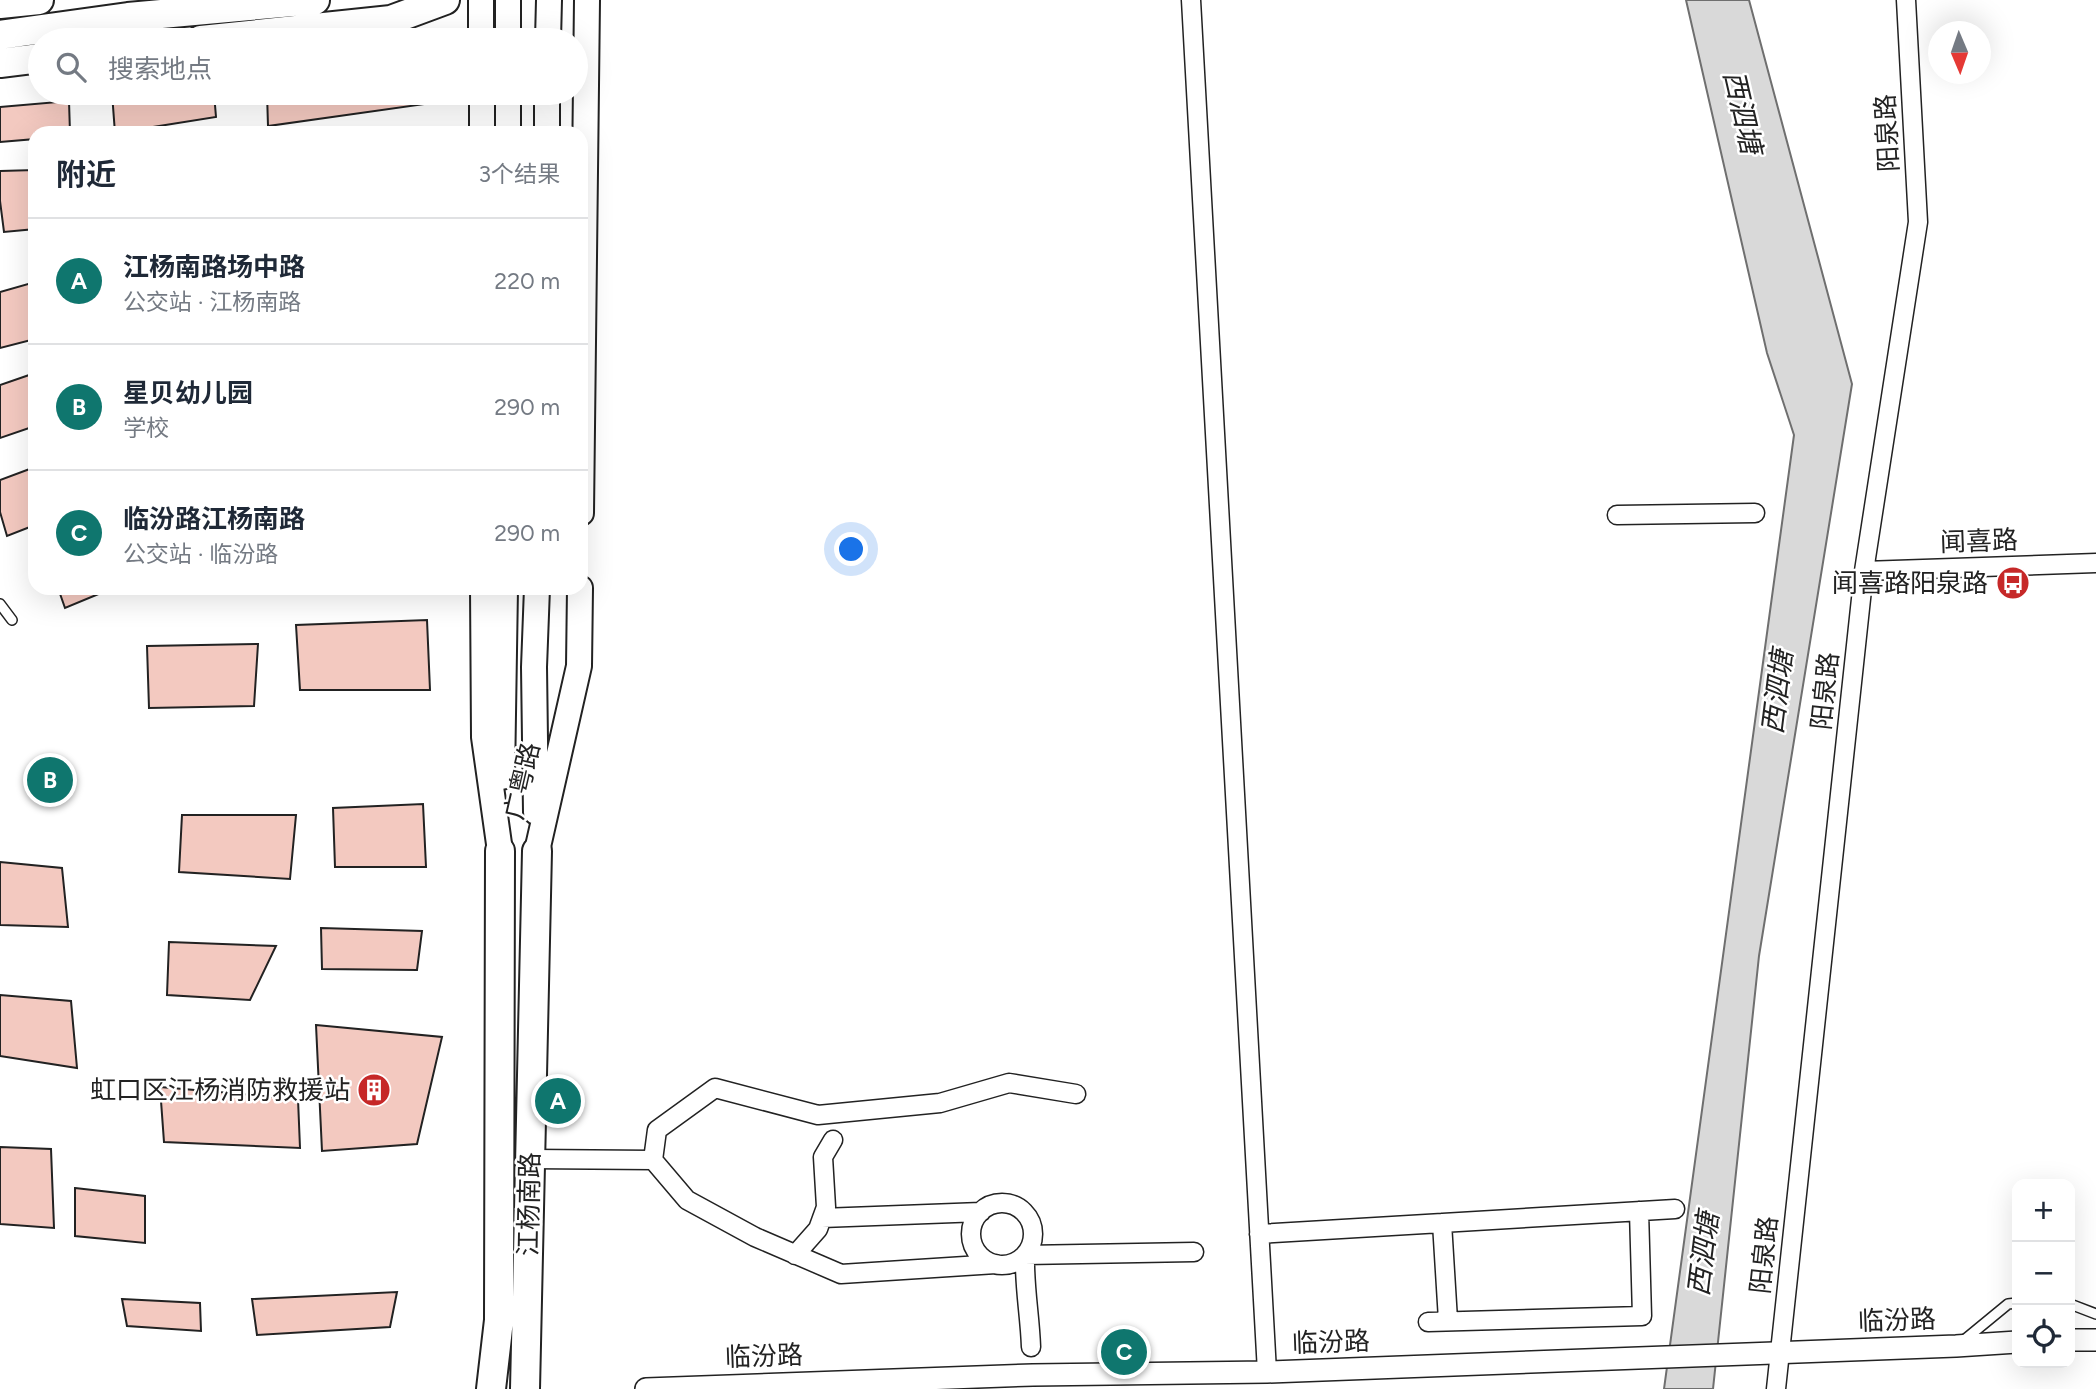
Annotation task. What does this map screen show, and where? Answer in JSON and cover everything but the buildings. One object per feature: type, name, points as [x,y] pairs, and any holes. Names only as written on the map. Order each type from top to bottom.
[{"type":"main road","points":[[0,4],[39,0]]},
{"type":"main road","points":[[50,28],[128,17],[315,0]]},
{"type":"main road","points":[[315,28],[391,20],[445,0]]},
{"type":"main road","points":[[481,0],[481,28]]},
{"type":"main road","points":[[508,0],[508,28]]},
{"type":"main road","points":[[548,28],[549,0]]},
{"type":"main road","points":[[587,0],[587,28]]},
{"type":"main road","points":[[0,35],[28,31]]},
{"type":"main road","points":[[0,63],[28,60]]},
{"type":"main road","points":[[482,105],[482,126]]},
{"type":"main road","points":[[508,105],[508,126]]},
{"type":"main road","points":[[547,105],[547,126]]},
{"type":"main road","points":[[586,105],[586,126]]},
{"type":"main road","name":"广粤路","points":[[484,595],[484,737],[500,851]]},
{"type":"main road","name":"广粤路","points":[[500,851],[505,595]]},
{"type":"main road","name":"广粤路","points":[[537,595],[534,667],[537,851]]},
{"type":"main road","name":"广粤路","points":[[537,851],[579,666],[580,595]]},
{"type":"main road","name":"江杨南路","points":[[491,1389],[499,1320],[500,851]]},
{"type":"main road","name":"江杨南路","points":[[526,1389],[537,851]]},
{"type":"street","points":[[1191,0],[1267,1372]]},
{"type":"street","name":"阳泉路","points":[[1776,1389],[1771,1353],[1864,571],[1918,222],[1906,0]]},
{"type":"street","points":[[1617,515],[1755,513]]},
{"type":"street","name":"闻喜路","points":[[1864,571],[2096,563]]},
{"type":"street","points":[[996,1264],[978,1253],[971,1233],[973,1223],[981,1212],[997,1203],[1016,1206],[1030,1218],[1034,1237],[1025,1255],[1017,1262],[1006,1265],[841,1274],[755,1237],[687,1200],[653,1160],[657,1130],[715,1088],[818,1115],[940,1103],[1009,1083],[1076,1094]]},
{"type":"street","points":[[795,1255],[818,1229],[826,1207],[823,1157],[833,1140]]},
{"type":"street","points":[[531,1159],[653,1160]]},
{"type":"street","points":[[1259,1234],[1675,1209]]},
{"type":"street","points":[[1428,1322],[1642,1316],[1639,1211]]},
{"type":"street","points":[[822,1218],[981,1212]]},
{"type":"street","points":[[1442,1223],[1448,1321]]},
{"type":"street","points":[[1025,1255],[1194,1252]]},
{"type":"street","points":[[1025,1255],[1024,1275],[1031,1347]]},
{"type":"street","points":[[2075,1340],[2096,1340]]},
{"type":"street","name":"临汾路","points":[[646,1389],[1033,1375],[1267,1372],[2012,1342]]},
{"type":"lane","points":[[0,604],[12,620]]},
{"type":"lane","points":[[1956,1346],[2012,1304]]},
{"type":"lane","points":[[2073,1305],[2096,1314]]},
{"type":"water","name":"西泗塘","points":[[1686,0],[1749,0],[1852,384],[1759,956],[1713,1389],[1664,1389],[1794,435],[1767,353]]},
{"type":"place","name":"闻喜路阳泉路","points":[[2013,583]]},
{"type":"place","name":"星贝幼儿园","points":[[50,780]]},
{"type":"place","name":"虹口区江杨消防救援站","points":[[374,1090]]},
{"type":"place","name":"江杨南路场中路","points":[[558,1101]]},
{"type":"place","name":"临汾路江杨南路","points":[[1124,1352]]}]
